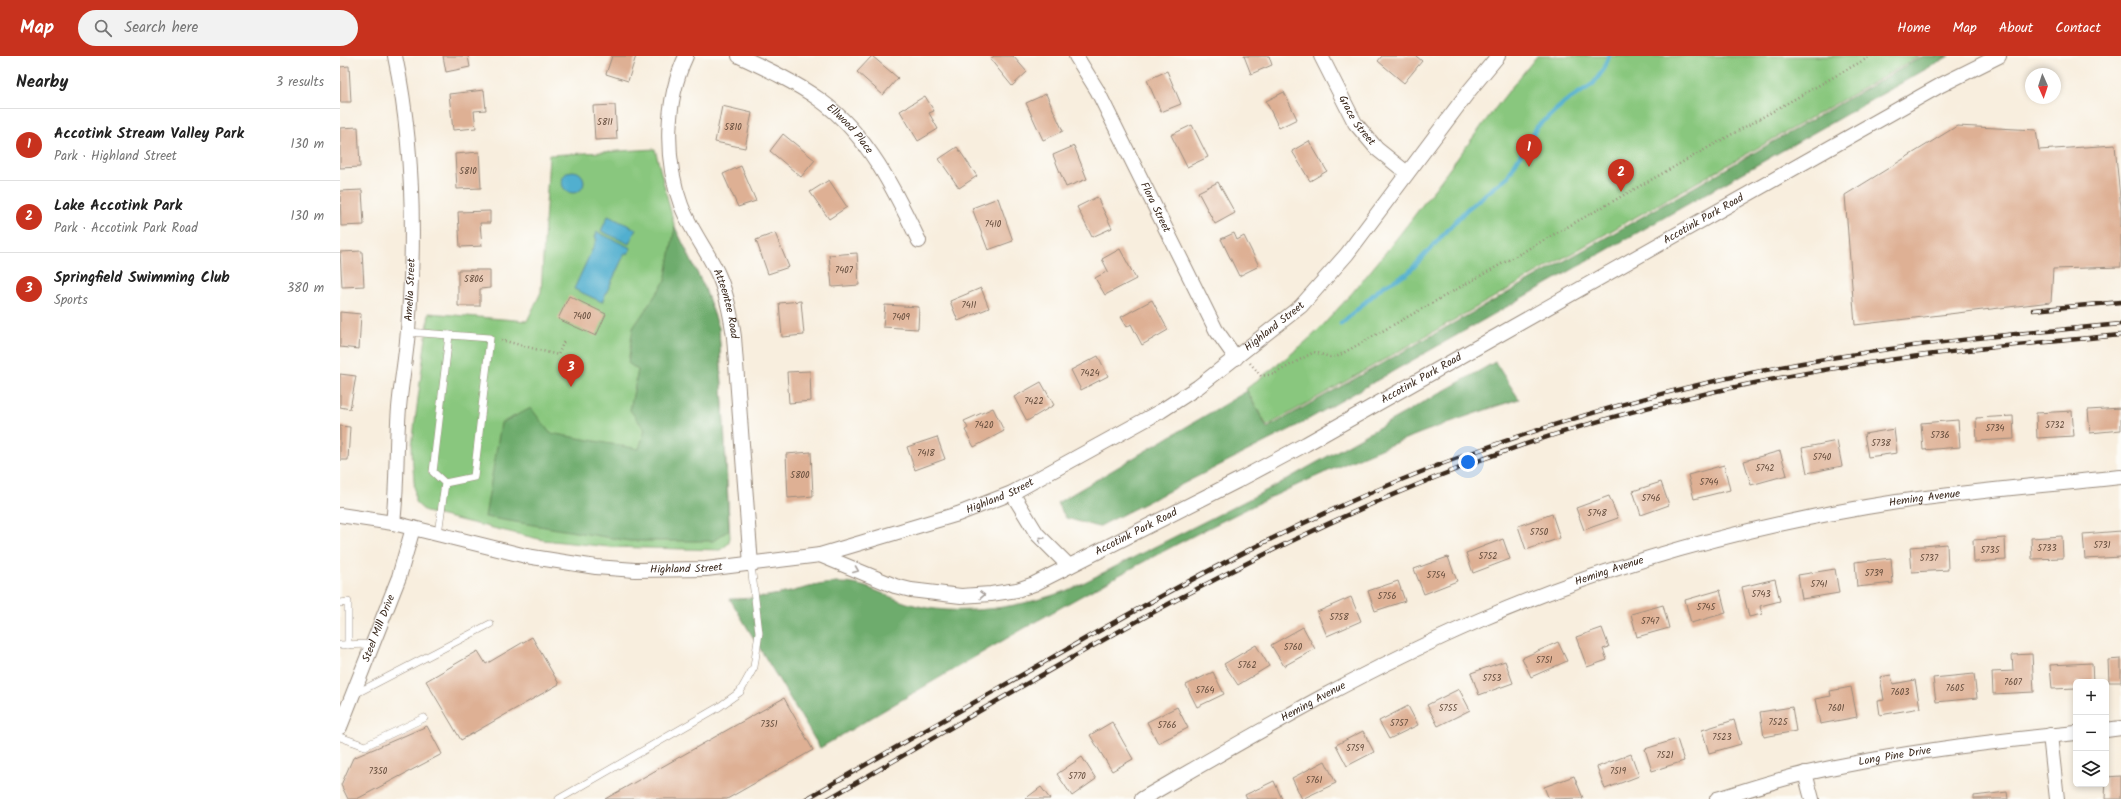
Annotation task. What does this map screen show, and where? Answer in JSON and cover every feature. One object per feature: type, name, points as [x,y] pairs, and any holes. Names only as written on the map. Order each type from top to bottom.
[{"type":"street","name":"Amelia Street","points":[[393,523],[397,491],[398,423],[408,332],[411,278],[411,193],[406,126],[394,56]]},
{"type":"street","name":"Atteentee Road","points":[[686,56],[670,114],[670,158],[674,184],[681,206],[717,272],[731,312],[751,565]]},
{"type":"street","name":"Ellwood Place","points":[[739,56],[798,85],[821,101],[842,119],[865,144],[884,172],[919,241]]},
{"type":"street","name":"Flora Street","points":[[1076,56],[1097,90],[1216,330],[1239,356]]},
{"type":"street","name":"Grace Street","points":[[1320,56],[1355,123],[1377,149],[1407,174]]},
{"type":"street","name":"Highland Street","points":[[340,515],[393,523],[526,556],[596,567],[680,570],[751,565],[820,555],[958,514],[1012,493],[1161,411],[1198,387],[1291,315],[1315,291],[1347,254],[1498,56]]},
{"type":"street","name":"Accotink Park Road","points":[[820,555],[895,586],[930,593],[961,596],[991,594],[1017,590],[1034,584],[1237,481],[1306,444],[1934,89],[1999,56]]},
{"type":"street","name":"Heming Avenue","points":[[1142,799],[1342,685],[1411,651],[1480,620],[1587,579],[1658,556],[1782,523],[1896,502],[2121,477]]},
{"type":"street","points":[[1012,493],[1037,534],[1069,566]]},
{"type":"street","name":"Steel Mill Drive","points":[[340,728],[399,577],[413,528]]},
{"type":"street","points":[[2109,730],[2121,728]]},
{"type":"street","name":"Long Pine Drive","points":[[1717,799],[1805,773],[1922,751],[2073,733]]},
{"type":"street","points":[[2050,735],[2057,799]]},
{"type":"street","points":[[1805,773],[1812,799]]},
{"type":"lane","points":[[408,332],[490,338],[474,477],[445,483]]},
{"type":"lane","points":[[445,483],[433,472],[450,335]]},
{"type":"lane","points":[[438,534],[445,483]]},
{"type":"lane","points":[[559,799],[719,707],[740,692],[754,666],[759,633],[751,565]]},
{"type":"lane","points":[[340,602],[348,602],[348,645]]},
{"type":"lane","points":[[353,695],[490,624]]},
{"type":"lane","points":[[340,645],[372,644]]},
{"type":"lane","points":[[340,737],[365,746],[424,718]]},
{"type":"path","points":[[1239,356],[1261,376],[1274,374],[1314,352],[1330,358],[1338,356],[1872,56]]},
{"type":"path","points":[[490,338],[558,355],[564,342]]},
{"type":"green space","points":[[1537,56],[1920,56],[1267,426],[1246,389],[1307,341],[1354,291],[1407,225],[1510,89]]},
{"type":"green space","points":[[1923,56],[1949,56],[1293,428],[1098,527],[1066,518],[1057,503],[1247,391],[1267,428],[1605,238]]},
{"type":"green space","points":[[655,149],[675,228],[705,289],[719,328],[730,538],[728,544],[720,550],[610,547],[543,540],[426,512],[415,502],[412,445],[429,313],[527,321],[541,292],[549,155]]},
{"type":"green space","points":[[675,227],[705,289],[719,328],[729,530],[713,541],[630,541],[485,517],[501,423],[531,408],[550,433],[639,449],[645,430],[630,410],[638,370],[628,363],[633,328],[665,281]]},
{"type":"green space","points":[[1495,362],[1519,399],[1426,431],[1336,468],[1247,509],[1160,553],[1074,600],[820,748],[730,599],[768,596],[832,583],[848,583],[857,585],[907,603],[927,608],[948,610],[991,609],[1034,601],[1054,595],[1073,588],[1275,486]]},
{"type":"water","points":[[573,171],[577,172],[583,178],[583,186],[577,192],[573,193],[569,192],[563,186],[562,182],[563,178],[569,172]]},
{"type":"water","points":[[608,216],[636,229],[629,244],[601,231]]},
{"type":"water","points":[[597,232],[631,248],[628,254],[625,253],[602,302],[574,289],[597,239],[595,238]]},
{"type":"building","points":[[443,56],[468,56],[470,67],[446,72]]},
{"type":"building","points":[[612,56],[636,56],[628,81],[606,74]]},
{"type":"building","points":[[872,56],[898,78],[883,95],[857,72]]},
{"type":"building","points":[[994,56],[1013,56],[1027,72],[1012,86],[990,59]]},
{"type":"building","points":[[1244,56],[1269,56],[1272,65],[1251,74]]},
{"type":"building","points":[[1382,56],[1416,56],[1422,61],[1404,83],[1378,61]]},
{"type":"building","points":[[349,66],[351,102],[340,102],[340,67]]},
{"type":"building","points":[[1167,71],[1181,104],[1161,112],[1147,80]]},
{"type":"building","points":[[484,90],[486,110],[474,111],[476,128],[453,130],[449,94]]},
{"type":"building","points":[[1284,92],[1297,119],[1279,128],[1266,101]]},
{"type":"building","points":[[1046,94],[1063,131],[1043,140],[1026,103]]},
{"type":"building","points":[[925,96],[934,111],[929,113],[938,129],[918,141],[900,111]]},
{"type":"building","points":[[615,105],[617,139],[595,140],[593,106]]},
{"type":"building","points":[[722,106],[752,113],[745,148],[715,142]]},
{"type":"building","points":[[1192,125],[1208,157],[1187,167],[1171,135]]},
{"type":"building","points":[[1957,126],[2036,130],[2039,150],[2115,145],[2121,208],[2121,267],[2053,269],[2051,302],[1855,325],[1845,195]]},
{"type":"building","points":[[358,127],[360,167],[340,168],[340,128]]},
{"type":"building","points":[[783,134],[815,160],[801,177],[770,151]]},
{"type":"building","points":[[1309,141],[1327,171],[1310,181],[1292,151]]},
{"type":"building","points":[[1074,146],[1087,179],[1066,187],[1053,155]]},
{"type":"building","points":[[957,147],[977,176],[959,188],[939,159]]},
{"type":"building","points":[[479,152],[481,188],[457,189],[455,154]]},
{"type":"building","points":[[741,166],[756,201],[738,207],[723,174]]},
{"type":"building","points":[[829,180],[847,207],[829,219],[810,192]]},
{"type":"building","points":[[1218,182],[1235,213],[1215,224],[1198,192]]},
{"type":"building","points":[[362,190],[364,225],[341,226],[340,191]]},
{"type":"building","points":[[1097,197],[1112,228],[1092,237],[1077,207]]},
{"type":"building","points":[[998,198],[1013,241],[988,250],[972,208]]},
{"type":"building","points":[[490,211],[490,223],[480,223],[482,246],[460,247],[458,212]]},
{"type":"building","points":[[775,233],[789,267],[768,274],[756,240]]},
{"type":"building","points":[[1234,233],[1237,240],[1244,236],[1259,266],[1239,276],[1221,239]]},
{"type":"building","points":[[1120,249],[1136,279],[1105,295],[1095,278],[1108,271],[1102,259]]},
{"type":"building","points":[[362,251],[364,286],[342,287],[340,252]]},
{"type":"building","points":[[857,253],[859,285],[832,287],[829,255]]},
{"type":"building","points":[[458,270],[490,270],[490,288],[480,289],[480,306],[458,306]]},
{"type":"building","points":[[981,288],[989,308],[958,321],[950,301]]},
{"type":"building","points":[[569,296],[606,314],[596,336],[558,319]]},
{"type":"building","points":[[1152,300],[1168,330],[1142,345],[1131,324],[1127,327],[1121,317]]},
{"type":"building","points":[[801,301],[804,335],[782,337],[779,303]]},
{"type":"building","points":[[885,305],[919,307],[918,329],[883,327]]},
{"type":"building","points":[[340,312],[361,314],[359,349],[340,347]]},
{"type":"building","points":[[1098,356],[1108,376],[1081,390],[1071,370]]},
{"type":"building","points":[[810,371],[811,401],[789,403],[787,372]]},
{"type":"building","points":[[340,374],[356,376],[350,409],[340,407]]},
{"type":"building","points":[[1041,382],[1054,405],[1027,421],[1014,397]]},
{"type":"building","points":[[993,408],[1004,431],[974,447],[965,430],[968,428],[964,421]]},
{"type":"building","points":[[2121,408],[2121,430],[2090,433],[2088,410]]},
{"type":"building","points":[[2072,411],[2074,436],[2037,438],[2036,413]]},
{"type":"building","points":[[2013,416],[2014,439],[1977,441],[1976,418]]},
{"type":"building","points":[[1958,420],[1960,447],[1923,450],[1921,423]]},
{"type":"building","points":[[340,426],[350,427],[348,460],[340,460]]},
{"type":"building","points":[[1894,429],[1897,453],[1868,457],[1864,434]]},
{"type":"building","points":[[937,437],[945,459],[915,470],[907,447]]},
{"type":"building","points":[[1837,441],[1842,466],[1807,473],[1802,448]]},
{"type":"building","points":[[1780,451],[1787,475],[1751,485],[1744,461]]},
{"type":"building","points":[[811,452],[813,496],[788,498],[786,454]]},
{"type":"building","points":[[1724,465],[1730,490],[1694,499],[1688,475]]},
{"type":"building","points":[[1661,482],[1669,505],[1641,515],[1633,491]]},
{"type":"building","points":[[1609,496],[1618,518],[1584,530],[1576,508]]},
{"type":"building","points":[[1552,514],[1560,538],[1526,550],[1518,526]]},
{"type":"building","points":[[2121,531],[2121,557],[2085,559],[2083,534]]},
{"type":"building","points":[[2062,536],[2063,558],[2032,559],[2031,538]]},
{"type":"building","points":[[2005,538],[2006,560],[1974,562],[1973,540]]},
{"type":"building","points":[[1503,539],[1510,559],[1473,573],[1466,553]]},
{"type":"building","points":[[1947,544],[1948,570],[1912,572],[1910,547]]},
{"type":"building","points":[[1448,557],[1457,581],[1424,594],[1414,569]]},
{"type":"building","points":[[1891,558],[1893,583],[1857,587],[1855,562]]},
{"type":"building","points":[[1835,569],[1839,593],[1802,599],[1798,575]]},
{"type":"building","points":[[1775,579],[1780,601],[1760,606],[1762,614],[1749,617],[1742,587]]},
{"type":"building","points":[[1398,581],[1405,601],[1375,611],[1368,591]]},
{"type":"building","points":[[1720,590],[1726,613],[1691,623],[1685,600]]},
{"type":"building","points":[[1351,597],[1361,621],[1327,636],[1317,612]]},
{"type":"building","points":[[1663,605],[1669,628],[1637,637],[1631,614]]},
{"type":"building","points":[[1303,627],[1315,649],[1284,666],[1271,645]]},
{"type":"building","points":[[1602,628],[1609,647],[1603,649],[1607,660],[1587,667],[1576,637]]},
{"type":"building","points":[[532,637],[559,684],[461,740],[426,681],[478,651],[486,664]]},
{"type":"building","points":[[1558,642],[1567,661],[1531,677],[1522,658]]},
{"type":"building","points":[[1256,645],[1269,666],[1238,685],[1224,664]]},
{"type":"building","points":[[2032,654],[2034,692],[1993,694],[1992,672],[2013,671],[2012,655]]},
{"type":"building","points":[[2121,659],[2121,682],[2109,682],[2108,660]]},
{"type":"building","points":[[1505,661],[1513,683],[1479,695],[1471,673]]},
{"type":"building","points":[[2092,663],[2093,679],[2073,679],[2073,688],[2052,689],[2050,665]]},
{"type":"building","points":[[1213,672],[1224,694],[1197,707],[1186,685]]},
{"type":"building","points":[[1974,674],[1977,698],[1936,702],[1933,678]]},
{"type":"building","points":[[1891,675],[1893,684],[1915,680],[1920,708],[1880,715],[1878,701],[1884,700],[1880,677]]},
{"type":"building","points":[[1851,687],[1857,717],[1820,724],[1815,699],[1831,696],[1830,691]]},
{"type":"building","points":[[1459,689],[1470,710],[1438,726],[1427,705]]},
{"type":"building","points":[[784,698],[813,750],[727,799],[605,799]]},
{"type":"building","points":[[1408,706],[1418,725],[1389,739],[1379,721]]},
{"type":"building","points":[[1177,707],[1188,728],[1158,743],[1147,722]]},
{"type":"building","points":[[1792,707],[1796,731],[1764,737],[1760,712]]},
{"type":"building","points":[[1734,720],[1741,744],[1709,753],[1702,730]]},
{"type":"building","points":[[1112,722],[1133,759],[1112,771],[1090,735]]},
{"type":"building","points":[[427,726],[442,754],[357,799],[348,799],[341,785],[353,758]]},
{"type":"building","points":[[1363,731],[1374,752],[1347,766],[1336,745]]},
{"type":"building","points":[[1677,739],[1684,761],[1652,771],[1645,749]]},
{"type":"building","points":[[1631,754],[1639,776],[1605,789],[1597,767]]},
{"type":"building","points":[[1082,757],[1096,779],[1072,796],[1057,774]]},
{"type":"building","points":[[1325,761],[1336,783],[1302,799],[1292,778]]},
{"type":"building","points":[[1574,776],[1583,798],[1549,799],[1544,787]]},
{"type":"building","points":[[2121,776],[2121,799],[2105,799],[2106,787],[2109,787],[2109,777]]},
{"type":"building","points":[[1274,781],[1282,799],[1247,799],[1245,795]]},
{"type":"building","points":[[1041,787],[1050,799],[1025,799]]},
{"type":"building","points":[[2007,792],[2008,799],[1974,799],[1974,796]]},
{"type":"waterway","points":[[1341,324],[1382,287],[1408,273],[1466,210],[1508,176],[1537,127],[1565,102],[1593,84],[1604,69],[1609,56]]},
{"type":"railway","points":[[2033,310],[2121,302]]},
{"type":"railway","points":[[806,799],[1087,637],[1195,578],[1249,550],[1360,497],[1474,452],[1562,422],[1606,409],[1695,385],[1740,375],[1867,352],[2012,334],[2121,324]]},
{"type":"railway","points":[[828,799],[1128,626],[1204,585],[1281,546],[1359,510],[1439,476],[1487,458],[1585,425],[1635,411],[1685,398],[1786,377],[1872,362],[1943,353],[2121,335]]},
{"type":"place","name":"Accotink Stream Valley Park","points":[[1529,167]]},
{"type":"place","name":"Lake Accotink Park","points":[[1621,192]]},
{"type":"place","name":"Springfield Swimming Club","points":[[571,387]]}]
